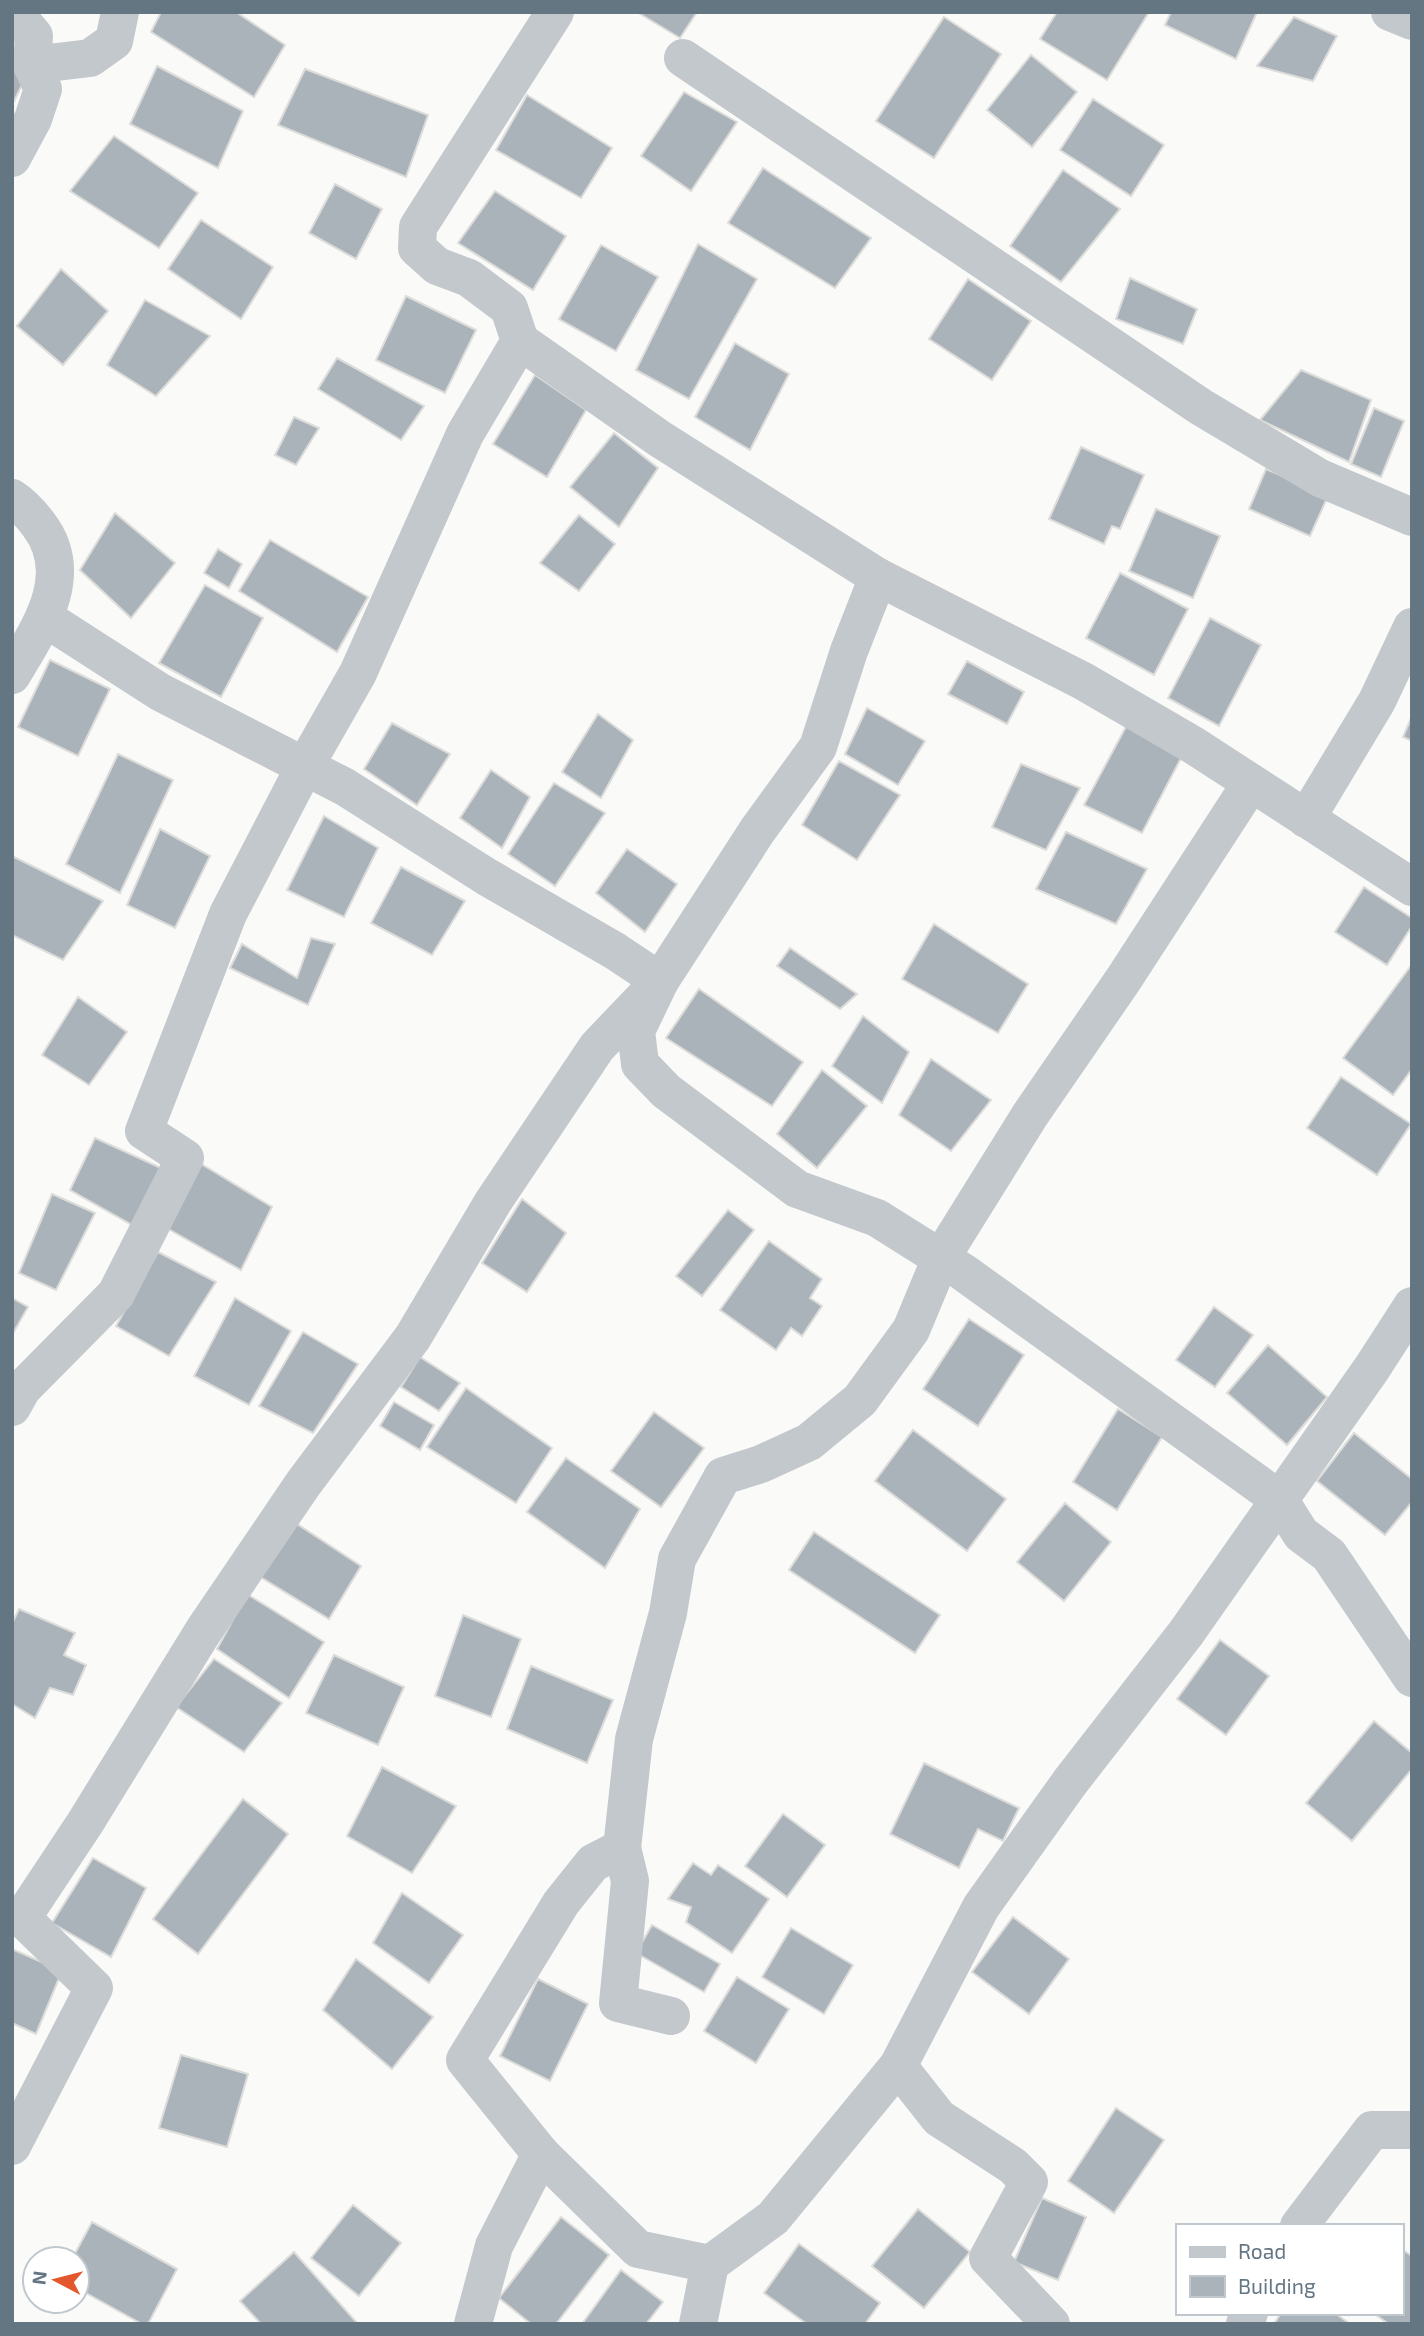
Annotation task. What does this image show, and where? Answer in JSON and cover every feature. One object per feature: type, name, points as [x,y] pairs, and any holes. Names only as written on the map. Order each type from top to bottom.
[{"type":"street","points":[[12,158],[33,119],[43,89],[32,65],[34,36],[14,12]]},
{"type":"street","points":[[32,65],[90,58],[114,41],[120,12]]},
{"type":"street","points":[[555,12],[418,227],[416,248],[437,266],[469,278],[509,308],[520,341],[660,439],[878,578],[1083,681],[1193,745],[1412,887]]},
{"type":"street","points":[[1390,12],[1412,21]]},
{"type":"street","points":[[683,58],[1201,407],[1320,478],[1412,517]]},
{"type":"street","points":[[12,1406],[22,1389],[116,1294],[185,1158],[144,1131],[228,914],[305,766],[358,673],[465,434],[520,341]]},
{"type":"street","points":[[12,498],[25,507],[49,539],[55,558],[54,589],[45,618],[12,675]]},
{"type":"street","points":[[878,578],[849,651],[818,747],[757,831],[660,981],[636,1031],[640,1064],[666,1091],[797,1189],[877,1218],[941,1258],[1279,1499],[1301,1534],[1329,1555],[1412,1678]]},
{"type":"street","points":[[45,618],[160,692],[345,787],[487,877],[615,951],[660,981]]},
{"type":"street","points":[[1306,819],[1377,701],[1412,627]]},
{"type":"street","points":[[671,2017],[618,2003],[630,1881],[622,1848],[634,1739],[668,1613],[677,1559],[723,1476],[761,1464],[809,1442],[860,1400],[911,1330],[941,1258],[1030,1115],[1123,980],[1251,783]]},
{"type":"street","points":[[12,2146],[94,1988],[17,1917],[85,1823],[204,1630],[303,1484],[413,1337],[493,1202],[589,1058],[660,981]]},
{"type":"street","points":[[698,2324],[710,2264],[773,2218],[898,2066],[981,1907],[1070,1782],[1186,1633],[1372,1368],[1412,1306]]},
{"type":"street","points":[[622,1848],[593,1863],[561,1903],[465,2060],[541,2154],[638,2249],[710,2264]]},
{"type":"street","points":[[898,2066],[939,2118],[1013,2166],[1029,2182],[988,2259],[1020,2288],[1051,2324]]},
{"type":"street","points":[[1300,2224],[1372,2130],[1412,2130]]},
{"type":"street","points":[[472,2324],[494,2246],[541,2154]]},
{"type":"building","points":[[161,12],[236,12],[285,45],[254,97],[151,32]]},
{"type":"building","points":[[637,12],[697,12],[680,38]]},
{"type":"building","points":[[1057,12],[1149,12],[1107,80],[1040,39]]},
{"type":"building","points":[[1171,12],[1257,12],[1236,59],[1165,25]]},
{"type":"building","points":[[944,17],[1001,54],[934,158],[876,121]]},
{"type":"building","points":[[1294,17],[1337,36],[1313,81],[1257,66]]},
{"type":"building","points":[[12,55],[32,65],[12,105]]},
{"type":"building","points":[[1031,55],[1077,92],[1032,147],[987,110]]},
{"type":"building","points":[[157,66],[243,111],[218,168],[130,124]]},
{"type":"building","points":[[305,69],[428,115],[406,177],[278,125]]},
{"type":"building","points":[[684,92],[737,122],[691,191],[641,156]]},
{"type":"building","points":[[527,95],[612,148],[581,198],[496,150]]},
{"type":"building","points":[[1093,99],[1164,145],[1131,196],[1060,150]]},
{"type":"building","points":[[114,136],[198,193],[159,248],[70,191]]},
{"type":"building","points":[[763,168],[871,238],[835,288],[728,223]]},
{"type":"building","points":[[1063,170],[1120,209],[1061,282],[1010,246]]},
{"type":"building","points":[[335,184],[382,209],[356,259],[309,233]]},
{"type":"building","points":[[495,191],[566,236],[533,290],[458,243]]},
{"type":"building","points":[[201,220],[273,267],[241,319],[168,269]]},
{"type":"building","points":[[698,244],[757,279],[689,399],[636,370]]},
{"type":"building","points":[[601,245],[658,277],[616,351],[559,319]]},
{"type":"building","points":[[61,269],[108,311],[63,365],[17,326]]},
{"type":"building","points":[[1130,278],[1197,309],[1183,344],[1116,319]]},
{"type":"building","points":[[968,279],[1031,321],[992,380],[929,339]]},
{"type":"building","points":[[406,296],[476,330],[445,393],[376,360]]},
{"type":"building","points":[[145,300],[210,336],[156,396],[107,365]]},
{"type":"building","points":[[735,343],[789,374],[750,450],[695,417]]},
{"type":"building","points":[[337,358],[424,406],[401,440],[318,389]]},
{"type":"building","points":[[1301,370],[1371,400],[1349,462],[1260,420]]},
{"type":"building","points":[[535,375],[586,410],[547,477],[493,444]]},
{"type":"building","points":[[1374,408],[1404,421],[1381,477],[1351,464]]},
{"type":"building","points":[[294,417],[319,428],[296,465],[275,455]]},
{"type":"building","points":[[614,433],[658,468],[619,527],[570,487]]},
{"type":"building","points":[[1081,447],[1144,475],[1120,529],[1112,526],[1104,544],[1049,519]]},
{"type":"building","points":[[1266,469],[1328,496],[1310,536],[1249,509]]},
{"type":"building","points":[[1156,509],[1220,536],[1193,598],[1129,571]]},
{"type":"building","points":[[115,513],[175,563],[131,618],[80,570]]},
{"type":"building","points":[[579,515],[615,544],[579,591],[540,563]]},
{"type":"building","points":[[270,540],[368,597],[337,652],[239,591]]},
{"type":"building","points":[[218,549],[242,564],[229,588],[204,573]]},
{"type":"building","points":[[1120,573],[1188,609],[1154,675],[1086,638]]},
{"type":"building","points":[[205,585],[263,618],[221,697],[159,663]]},
{"type":"building","points":[[1210,618],[1261,645],[1219,726],[1168,698]]},
{"type":"building","points":[[50,660],[110,689],[78,756],[18,727]]},
{"type":"building","points":[[967,661],[1024,692],[1007,724],[948,694]]},
{"type":"building","points":[[867,708],[925,741],[898,785],[845,754]]},
{"type":"building","points":[[598,714],[633,740],[601,798],[562,772]]},
{"type":"building","points":[[1412,716],[1412,741],[1403,737]]},
{"type":"building","points":[[392,723],[450,754],[417,805],[364,769]]},
{"type":"building","points":[[1128,723],[1181,758],[1142,833],[1084,805]]},
{"type":"building","points":[[118,754],[173,780],[120,893],[66,864]]},
{"type":"building","points":[[839,761],[900,795],[857,860],[802,825]]},
{"type":"building","points":[[1021,764],[1080,788],[1046,850],[992,827]]},
{"type":"building","points":[[491,770],[530,797],[502,848],[460,818]]},
{"type":"building","points":[[554,783],[605,813],[555,886],[508,854]]},
{"type":"building","points":[[324,816],[378,848],[344,917],[287,890]]},
{"type":"building","points":[[160,829],[210,856],[175,928],[127,905]]},
{"type":"building","points":[[1066,832],[1147,869],[1116,924],[1036,889]]},
{"type":"building","points":[[627,849],[677,884],[645,932],[596,893]]},
{"type":"building","points":[[12,856],[103,901],[63,960],[12,935]]},
{"type":"building","points":[[401,867],[465,901],[432,955],[371,923]]},
{"type":"building","points":[[1364,887],[1412,918],[1412,926],[1387,965],[1335,932]]},
{"type":"building","points":[[934,924],[1028,984],[998,1033],[902,979]]},
{"type":"building","points":[[311,938],[335,944],[308,1005],[230,968],[242,944],[297,978]]},
{"type":"building","points":[[790,948],[857,994],[840,1009],[777,966]]},
{"type":"building","points":[[1410,967],[1412,1069],[1393,1095],[1343,1058]]},
{"type":"building","points":[[699,989],[803,1062],[772,1106],[666,1038]]},
{"type":"building","points":[[78,997],[127,1032],[89,1085],[42,1055]]},
{"type":"building","points":[[863,1016],[909,1052],[882,1103],[832,1066]]},
{"type":"building","points":[[931,1059],[991,1100],[951,1151],[899,1115]]},
{"type":"building","points":[[822,1070],[867,1106],[817,1168],[777,1134]]},
{"type":"building","points":[[1341,1077],[1411,1124],[1377,1175],[1307,1128]]},
{"type":"building","points":[[95,1138],[161,1168],[134,1226],[70,1190]]},
{"type":"building","points":[[198,1162],[272,1207],[241,1270],[156,1222]]},
{"type":"building","points":[[52,1194],[95,1213],[56,1290],[19,1273]]},
{"type":"building","points":[[522,1199],[566,1233],[527,1292],[482,1263]]},
{"type":"building","points":[[728,1210],[754,1230],[702,1296],[676,1276]]},
{"type":"building","points":[[769,1241],[822,1279],[810,1298],[822,1306],[802,1336],[791,1328],[776,1350],[720,1310]]},
{"type":"building","points":[[158,1252],[216,1282],[169,1356],[116,1326]]},
{"type":"building","points":[[12,1298],[28,1307],[12,1335]]},
{"type":"building","points":[[235,1298],[291,1331],[249,1405],[194,1376]]},
{"type":"building","points":[[1214,1307],[1253,1335],[1215,1387],[1176,1360]]},
{"type":"building","points":[[969,1319],[1024,1355],[978,1426],[923,1389]]},
{"type":"building","points":[[303,1332],[358,1364],[313,1433],[259,1406]]},
{"type":"building","points":[[1268,1345],[1327,1397],[1287,1445],[1227,1393]]},
{"type":"building","points":[[420,1357],[460,1383],[439,1411],[401,1387]]},
{"type":"building","points":[[466,1388],[552,1448],[516,1503],[427,1447]]},
{"type":"building","points":[[394,1402],[434,1425],[420,1450],[380,1426]]},
{"type":"building","points":[[1118,1409],[1162,1437],[1117,1510],[1073,1482]]},
{"type":"building","points":[[654,1412],[704,1448],[661,1507],[611,1471]]},
{"type":"building","points":[[913,1430],[1006,1499],[967,1551],[875,1481]]},
{"type":"building","points":[[1354,1433],[1412,1479],[1412,1502],[1385,1535],[1317,1481]]},
{"type":"building","points":[[566,1458],[640,1509],[605,1568],[527,1512]]},
{"type":"building","points":[[1065,1503],[1111,1542],[1064,1601],[1017,1562]]},
{"type":"building","points":[[291,1520],[361,1566],[329,1619],[254,1573]]},
{"type":"building","points":[[814,1532],[940,1615],[915,1653],[789,1570]]},
{"type":"building","points":[[247,1594],[324,1642],[289,1698],[217,1649]]},
{"type":"building","points":[[19,1609],[75,1633],[64,1655],[86,1665],[73,1695],[50,1688],[35,1718],[12,1704],[12,1624]]},
{"type":"building","points":[[463,1615],[521,1639],[491,1717],[435,1696]]},
{"type":"building","points":[[1220,1640],[1269,1676],[1226,1735],[1177,1699]]},
{"type":"building","points":[[334,1655],[404,1687],[378,1745],[306,1713]]},
{"type":"building","points":[[214,1659],[282,1703],[244,1752],[176,1707]]},
{"type":"building","points":[[531,1666],[613,1700],[587,1763],[507,1729]]},
{"type":"building","points":[[1374,1721],[1412,1753],[1412,1769],[1352,1841],[1306,1803]]},
{"type":"building","points":[[924,1763],[1019,1808],[1003,1841],[978,1829],[959,1868],[890,1834]]},
{"type":"building","points":[[382,1767],[456,1806],[412,1873],[347,1836]]},
{"type":"building","points":[[243,1799],[288,1834],[198,1954],[153,1919]]},
{"type":"building","points":[[783,1814],[825,1845],[787,1897],[745,1866]]},
{"type":"building","points":[[93,1858],[146,1888],[111,1957],[52,1923]]},
{"type":"building","points":[[693,1863],[711,1875],[718,1865],[769,1899],[732,1953],[686,1922],[691,1907],[668,1899]]},
{"type":"building","points":[[402,1893],[463,1935],[429,1983],[373,1943]]},
{"type":"building","points":[[1013,1917],[1069,1959],[1029,2014],[972,1972]]},
{"type":"building","points":[[652,1925],[720,1964],[704,1992],[636,1953]]},
{"type":"building","points":[[791,1928],[853,1965],[824,2014],[762,1977]]},
{"type":"building","points":[[12,1949],[62,1971],[36,2034],[12,2023]]},
{"type":"building","points":[[356,1959],[433,2017],[392,2069],[323,2010]]},
{"type":"building","points":[[737,1977],[789,2009],[756,2063],[704,2031]]},
{"type":"building","points":[[538,1979],[588,2004],[550,2081],[500,2056]]},
{"type":"building","points":[[181,2055],[248,2074],[227,2147],[159,2128]]},
{"type":"building","points":[[1116,2108],[1164,2140],[1114,2213],[1068,2181]]},
{"type":"building","points":[[1042,2198],[1086,2217],[1058,2280],[1014,2262]]},
{"type":"building","points":[[353,2205],[401,2243],[359,2296],[311,2258]]},
{"type":"building","points":[[918,2209],[970,2252],[924,2308],[872,2266]]},
{"type":"building","points":[[561,2217],[609,2255],[556,2324],[531,2324],[499,2298]]},
{"type":"building","points":[[92,2222],[177,2269],[148,2324],[142,2324],[91,2296],[91,2245],[80,2245]]},
{"type":"building","points":[[799,2244],[880,2303],[865,2324],[807,2324],[764,2293]]},
{"type":"building","points":[[1403,2250],[1412,2256],[1412,2324],[1389,2324],[1376,2315],[1403,2315]]},
{"type":"building","points":[[294,2252],[358,2324],[261,2324],[240,2301]]},
{"type":"building","points":[[621,2270],[663,2302],[646,2324],[582,2324]]},
{"type":"building","points":[[1280,2315],[1338,2315],[1350,2324],[1274,2324]]}]
